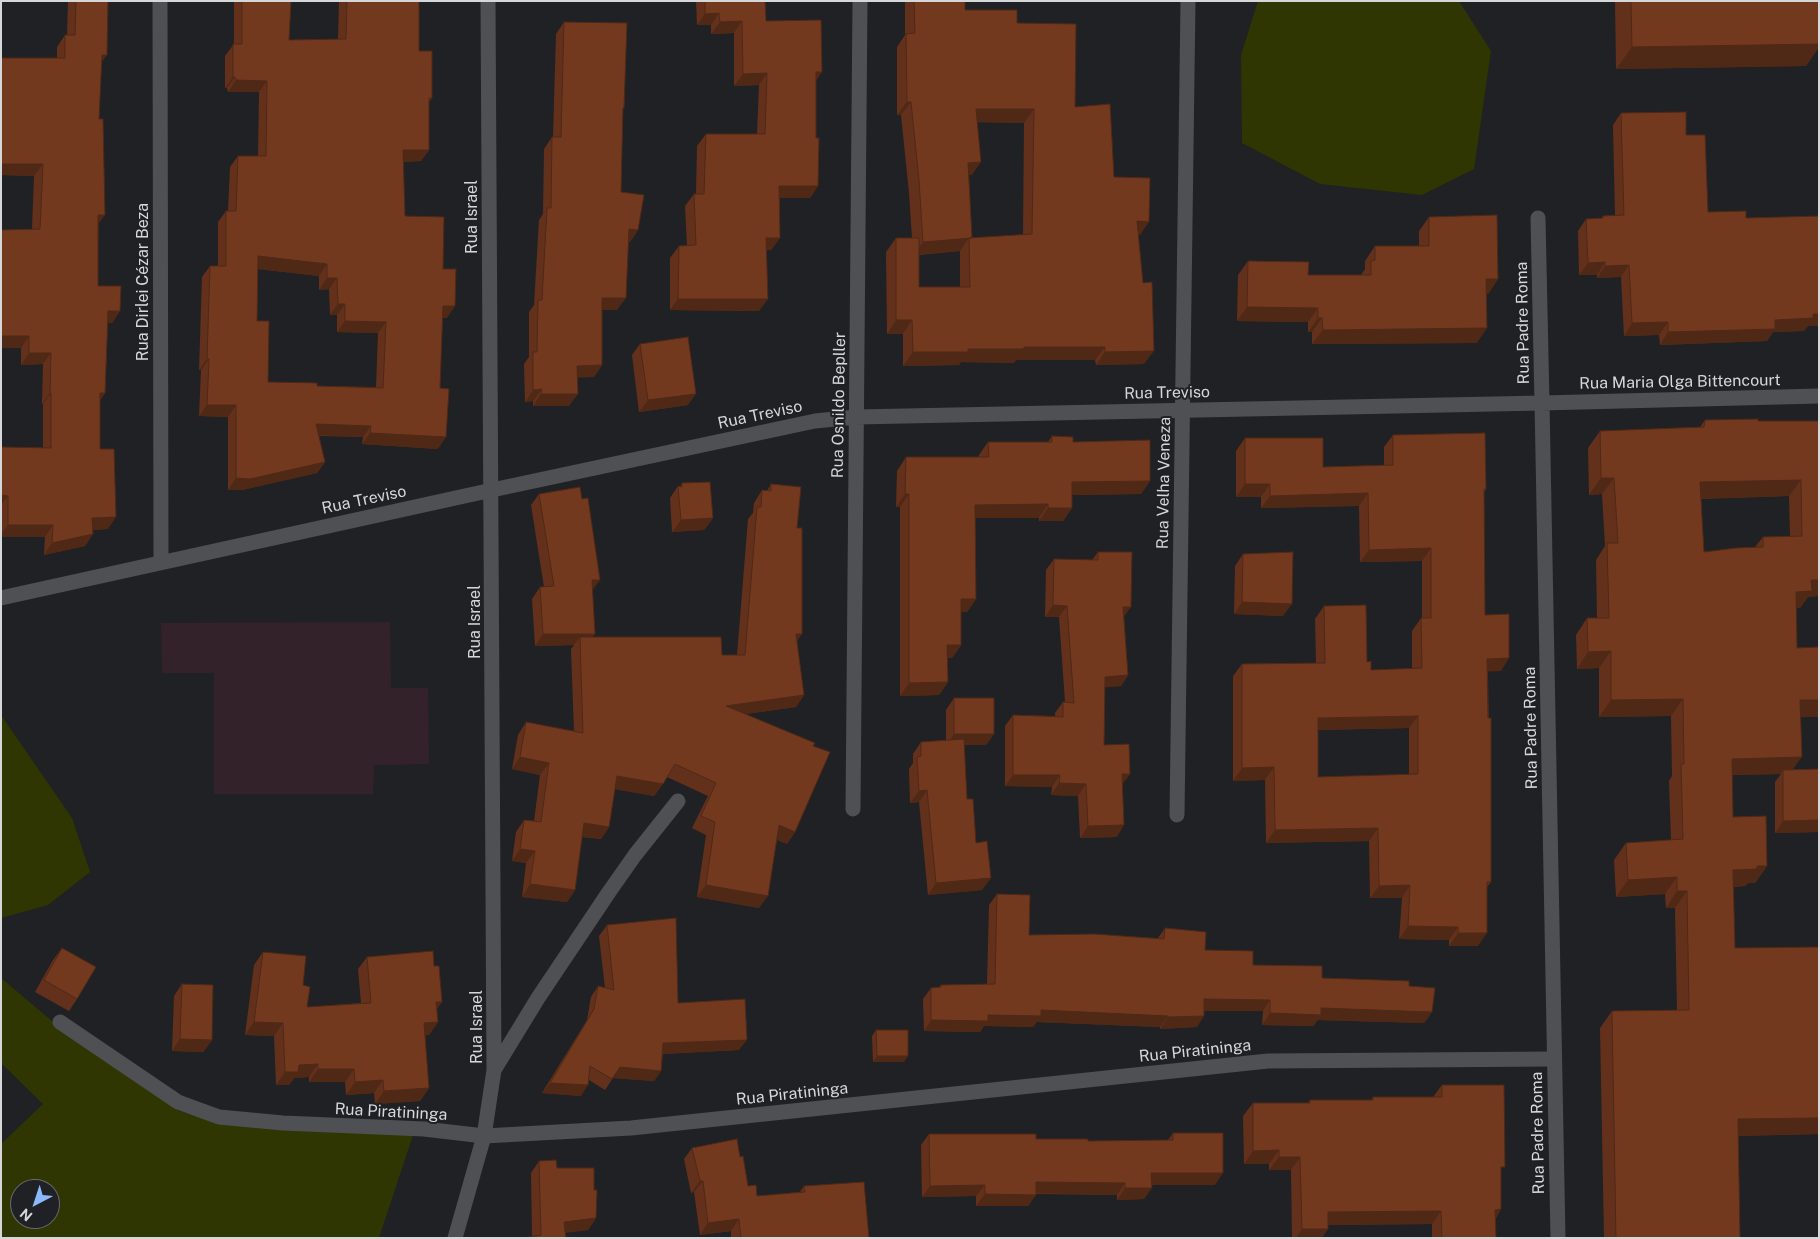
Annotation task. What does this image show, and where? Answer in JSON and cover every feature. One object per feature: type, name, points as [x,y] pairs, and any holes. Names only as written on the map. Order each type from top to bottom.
[{"type":"street","name":"Rua Dirlei Cézar Beza","points":[[160,1],[161,562]]},
{"type":"street","name":"Rua Israel","points":[[455,1238],[484,1136],[494,1070],[488,1]]},
{"type":"street","name":"Rua Osnildo Bepller","points":[[853,809],[860,1]]},
{"type":"street","name":"Rua Velha Veneza","points":[[1177,815],[1188,1]]},
{"type":"street","name":"Rua Padre Roma","points":[[1538,218],[1558,1238]]},
{"type":"street","name":"Rua Maria Olga Bittencourt","points":[[1542,403],[1819,396]]},
{"type":"street","name":"Rua Treviso","points":[[1,598],[815,421],[856,417],[1542,403]]},
{"type":"street","points":[[494,1070],[538,998],[609,892],[635,855],[678,801]]},
{"type":"street","name":"Rua Piratininga","points":[[60,1022],[178,1102],[219,1117],[282,1123],[424,1129],[484,1136],[631,1128],[1268,1061],[1554,1059]]},
{"type":"shaded area","points":[[390,622],[391,688],[428,688],[429,764],[374,765],[373,794],[214,794],[214,673],[162,673],[161,623]]},
{"type":"green space","points":[[1258,1],[1459,1],[1491,51],[1474,169],[1422,195],[1320,184],[1242,143],[1241,55]]},
{"type":"green space","points":[[1,715],[72,818],[90,872],[48,905],[1,918]]},
{"type":"green space","points":[[1,978],[58,1026],[179,1111],[222,1124],[413,1135],[379,1238],[1,1238],[1,1144],[43,1104],[1,1063]]},
{"type":"building","points":[[76,1],[108,1],[107,55],[102,55],[99,119],[103,119],[105,215],[98,215],[98,286],[121,286],[120,311],[108,311],[105,393],[100,393],[100,449],[114,449],[116,517],[92,518],[93,534],[52,543],[53,525],[8,525],[8,496],[1,495],[1,447],[51,448],[51,353],[29,353],[29,336],[1,336],[1,230],[40,229],[43,164],[1,164],[1,58],[65,58],[65,35],[75,35]]},
{"type":"building","points":[[242,1],[291,1],[289,40],[346,39],[347,1],[419,1],[419,51],[432,51],[432,98],[429,98],[429,150],[403,150],[405,216],[444,217],[443,269],[456,269],[455,306],[443,306],[440,388],[449,389],[446,437],[370,433],[371,426],[316,424],[325,462],[250,479],[236,478],[236,405],[207,405],[209,359],[207,359],[210,266],[226,266],[226,211],[236,211],[238,156],[266,156],[267,81],[236,80],[233,77],[233,44],[242,44]],"holes":[[[258,256],[327,264],[327,278],[337,278],[338,304],[345,304],[345,321],[386,322],[383,388],[317,386],[317,383],[268,382],[269,321],[257,321]]]},
{"type":"building","points":[[705,1],[765,1],[766,21],[821,20],[822,72],[816,72],[816,138],[819,138],[818,186],[779,186],[780,238],[766,238],[768,299],[678,299],[679,246],[696,245],[694,194],[704,194],[706,134],[765,134],[767,73],[743,74],[742,21],[720,22],[719,13],[705,14]]},
{"type":"building","points":[[914,1],[965,1],[965,10],[1017,10],[1017,23],[1076,24],[1075,107],[1110,104],[1114,177],[1150,178],[1149,222],[1137,221],[1143,283],[1152,282],[1154,351],[1105,352],[1105,347],[1024,347],[1024,349],[968,349],[968,352],[913,352],[912,320],[896,320],[896,238],[919,238],[919,287],[970,287],[969,238],[923,242],[911,102],[907,102],[906,34],[915,33]],"holes":[[[976,109],[1034,109],[1032,234],[972,238],[968,163],[981,162]]]},
{"type":"building","points":[[1631,1],[1819,1],[1819,44],[1632,47]]},
{"type":"building","points":[[564,22],[627,23],[621,192],[644,195],[638,230],[629,229],[626,298],[602,298],[602,365],[577,366],[578,394],[541,394],[542,389],[533,390],[533,352],[537,352],[538,300],[542,300],[547,208],[551,208],[552,137],[561,137]]},
{"type":"building","points":[[1686,112],[1686,135],[1705,135],[1708,212],[1746,211],[1746,218],[1819,216],[1819,314],[1813,314],[1813,318],[1775,320],[1775,329],[1668,332],[1668,322],[1632,323],[1629,265],[1605,266],[1605,262],[1588,263],[1586,219],[1624,215],[1621,113]]},
{"type":"building","points":[[1497,215],[1498,279],[1486,279],[1487,328],[1323,330],[1322,318],[1318,318],[1318,308],[1247,307],[1248,261],[1309,262],[1308,275],[1371,275],[1371,261],[1375,260],[1375,246],[1429,246],[1429,217]]},
{"type":"building","points":[[688,337],[696,394],[648,400],[640,344]]},
{"type":"building","points":[[1705,420],[1819,421],[1819,580],[1811,580],[1812,591],[1796,592],[1797,648],[1819,647],[1819,700],[1800,700],[1802,757],[1732,759],[1733,817],[1766,816],[1767,866],[1757,866],[1757,869],[1733,870],[1735,948],[1819,947],[1819,1118],[1738,1119],[1740,1238],[1616,1238],[1612,1011],[1689,1010],[1687,891],[1677,891],[1677,877],[1628,880],[1626,843],[1683,839],[1681,764],[1684,764],[1683,699],[1611,700],[1611,651],[1588,652],[1587,618],[1609,618],[1607,543],[1618,543],[1614,478],[1601,478],[1600,431],[1704,427]],"holes":[[[1801,480],[1802,536],[1763,537],[1763,547],[1704,552],[1700,482]]]},
{"type":"building","points":[[1485,433],[1485,615],[1509,614],[1509,658],[1487,659],[1488,718],[1491,718],[1491,882],[1487,882],[1487,933],[1458,933],[1458,927],[1408,926],[1410,885],[1379,886],[1378,828],[1275,830],[1274,767],[1242,768],[1242,664],[1325,663],[1324,606],[1366,605],[1367,662],[1371,661],[1371,670],[1422,668],[1421,618],[1431,618],[1431,548],[1369,550],[1368,493],[1270,496],[1270,484],[1245,484],[1245,438],[1323,438],[1323,467],[1393,465],[1393,435]],"holes":[[[1418,716],[1418,774],[1318,777],[1318,718]]]},
{"type":"building","points":[[1052,436],[1073,437],[1073,442],[1150,440],[1150,481],[1072,482],[1072,508],[1048,508],[1048,504],[975,505],[976,599],[961,599],[961,645],[947,645],[948,682],[909,683],[909,494],[905,494],[906,457],[989,457],[988,442],[1052,442]]},
{"type":"building","points":[[710,482],[713,518],[681,520],[678,486],[682,487],[682,483]]},
{"type":"building","points":[[771,484],[801,487],[797,528],[802,528],[802,634],[796,634],[804,695],[726,706],[815,743],[813,746],[830,752],[795,832],[779,825],[768,896],[706,885],[715,822],[701,816],[716,783],[675,764],[663,784],[617,776],[609,827],[584,823],[575,890],[530,884],[535,851],[520,849],[524,820],[541,822],[549,763],[520,757],[526,722],[583,733],[580,637],[721,637],[722,655],[745,655],[757,507],[761,507],[762,490],[771,491]]},
{"type":"building","points":[[580,487],[582,499],[588,498],[600,580],[592,580],[595,634],[543,634],[540,587],[554,586],[539,494]]},
{"type":"building","points":[[1098,552],[1132,552],[1131,607],[1123,607],[1128,675],[1105,677],[1104,745],[1129,744],[1130,774],[1122,774],[1124,825],[1088,826],[1086,784],[1059,783],[1060,775],[1013,775],[1013,715],[1063,717],[1063,702],[1074,703],[1067,606],[1053,605],[1054,559],[1098,560]]},
{"type":"building","points":[[1293,552],[1292,604],[1242,602],[1243,554]]},
{"type":"building","points":[[954,698],[994,698],[994,734],[954,734]]},
{"type":"building","points":[[964,739],[967,799],[973,799],[976,843],[987,841],[991,878],[936,883],[927,790],[919,791],[917,757],[921,756],[921,742]]},
{"type":"building","points":[[1819,769],[1819,820],[1783,821],[1783,770]]},
{"type":"building","points":[[997,894],[1030,895],[1029,935],[1094,934],[1164,939],[1165,928],[1206,932],[1205,950],[1253,951],[1253,965],[1322,966],[1322,978],[1409,981],[1409,986],[1435,988],[1432,1012],[1321,1008],[1321,1015],[1270,1013],[1270,1000],[1204,999],[1204,1016],[1168,1017],[1041,1010],[1041,1016],[988,1015],[988,1021],[931,1020],[931,988],[941,987],[941,985],[995,984]]},
{"type":"building","points":[[676,918],[678,1003],[745,999],[747,1040],[663,1043],[661,1071],[620,1067],[612,1079],[590,1066],[588,1085],[550,1083],[594,1009],[598,986],[614,990],[607,925]]},
{"type":"building","points":[[62,948],[96,967],[77,999],[44,980]]},
{"type":"building","points":[[433,951],[434,966],[439,966],[442,1002],[436,1002],[438,1022],[424,1023],[429,1088],[384,1091],[383,1080],[355,1082],[354,1069],[318,1069],[318,1064],[299,1065],[298,1072],[285,1072],[283,1023],[254,1022],[263,952],[306,956],[303,985],[310,987],[307,1007],[371,1003],[367,957]]},
{"type":"building","points":[[182,984],[213,985],[212,1040],[180,1039]]},
{"type":"building","points":[[876,1030],[908,1030],[908,1056],[877,1056]]},
{"type":"building","points":[[1442,1085],[1504,1085],[1505,1167],[1501,1167],[1501,1209],[1495,1210],[1496,1238],[1442,1238],[1441,1211],[1328,1212],[1328,1229],[1302,1229],[1300,1157],[1279,1157],[1279,1150],[1253,1151],[1253,1103],[1310,1103],[1310,1100],[1373,1100],[1373,1097],[1442,1097]]},
{"type":"building","points":[[1173,1133],[1223,1133],[1223,1173],[1151,1173],[1152,1188],[1125,1188],[1125,1183],[1036,1182],[1036,1195],[985,1194],[985,1185],[930,1186],[929,1134],[1036,1134],[1036,1139],[1088,1139],[1088,1141],[1173,1140]]},
{"type":"building","points":[[737,1139],[740,1157],[743,1156],[748,1186],[756,1185],[757,1196],[805,1192],[804,1186],[864,1182],[869,1238],[741,1238],[739,1219],[708,1223],[703,1181],[700,1181],[692,1148]]},
{"type":"building","points":[[556,1160],[557,1168],[594,1168],[594,1190],[597,1190],[596,1218],[564,1222],[566,1238],[523,1238],[541,1235],[539,1161]]}]
